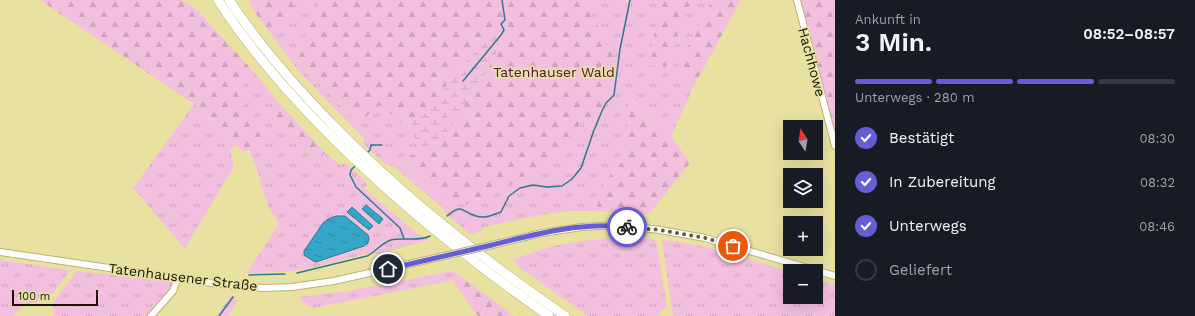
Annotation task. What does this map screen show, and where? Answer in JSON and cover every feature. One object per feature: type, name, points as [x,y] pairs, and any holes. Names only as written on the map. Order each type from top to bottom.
[{"type":"highway","points":[[211,0],[231,20]]},
{"type":"highway","points":[[218,0],[231,20],[278,81],[353,152],[380,171],[465,242],[565,316]]},
{"type":"highway","points":[[229,0],[266,50],[353,152],[373,178],[452,245],[549,316]]},
{"type":"street","name":"Hachhowe","points":[[796,0],[835,146]]},
{"type":"street","name":"Tatenhausener Straße","points":[[0,252],[238,286],[263,288],[292,287],[334,281],[542,233],[582,227],[617,226],[660,230],[705,238],[835,276]]},
{"type":"street","points":[[152,316],[173,291],[178,278]]},
{"type":"green space","points":[[40,0],[184,1],[195,8],[253,71],[237,94],[264,134],[244,152],[194,104]]},
{"type":"green space","points":[[249,0],[299,0],[271,34],[254,11]]},
{"type":"green space","points":[[299,0],[320,0],[296,58],[358,123],[380,104],[401,123],[425,150],[400,160],[572,136],[582,120],[597,128],[590,12],[584,0],[625,0],[627,3],[628,0],[660,0],[650,64],[666,67],[687,10],[694,0],[712,0],[678,66],[694,86],[671,136],[630,97],[626,157],[606,180],[595,211],[569,211],[540,215],[484,227],[479,232],[470,234],[446,214],[442,207],[394,167],[385,164],[363,144],[364,140],[362,136],[298,70],[271,34]]},
{"type":"green space","name":"Tatenhauser Wald","points":[[320,0],[584,0],[615,59],[597,128],[582,120],[564,149],[554,159],[505,188],[465,205],[438,193],[400,160],[425,150],[442,139],[457,118],[472,90],[484,75],[508,37],[493,28],[483,45],[456,71],[428,110],[418,118],[401,123],[380,105],[358,123],[296,58]]},
{"type":"green space","points":[[660,0],[694,0],[687,10],[666,67],[649,65]]},
{"type":"green space","points":[[712,0],[741,0],[694,86],[677,67]]},
{"type":"green space","points":[[801,0],[835,0],[835,132]]},
{"type":"green space","points":[[493,28],[508,37],[484,75],[472,90],[457,118],[442,139],[425,150],[401,123],[418,118],[428,110],[456,71],[483,45]]},
{"type":"green space","points":[[253,71],[279,103],[273,120],[316,162],[325,153],[340,165],[346,163],[367,183],[365,189],[420,236],[429,240],[377,254],[366,254],[307,269],[285,272],[247,273],[279,223],[269,208],[249,149],[264,134],[237,94]]},
{"type":"green space","name":"Tatenhauser Wald","points":[[629,97],[671,136],[690,163],[649,214],[595,211],[606,180],[626,157]]},
{"type":"green space","points":[[279,103],[325,153],[316,162],[273,120]]},
{"type":"green space","points":[[194,104],[235,145],[230,150],[234,166],[187,245],[186,250],[133,188]]},
{"type":"green space","points":[[638,237],[656,240],[667,307],[655,316],[588,316],[520,268],[513,259],[546,248],[580,241]]},
{"type":"green space","points":[[662,240],[711,248],[783,270],[783,304],[823,304],[823,281],[835,285],[835,316],[673,316]]},
{"type":"green space","points":[[0,260],[70,270],[48,299],[25,305],[12,316],[0,316]]},
{"type":"green space","points":[[77,271],[171,281],[173,287],[148,316],[54,316],[53,302]]},
{"type":"green space","points":[[453,271],[463,278],[313,308],[302,302],[299,297],[348,291]]},
{"type":"green space","points":[[463,278],[514,316],[478,316],[453,281]]},
{"type":"green space","points":[[232,295],[237,301],[228,316],[216,316]]},
{"type":"water","points":[[366,205],[383,219],[379,224],[362,209]]},
{"type":"water","points":[[352,207],[373,226],[369,230],[347,212]]},
{"type":"water","points":[[336,216],[345,216],[368,235],[368,243],[364,246],[315,262],[304,255],[304,251],[323,223]]},
{"type":"waterway","points":[[463,81],[504,30],[501,24],[505,20],[502,0]]},
{"type":"waterway","points":[[447,216],[459,209],[479,217],[492,215],[501,212],[509,196],[520,188],[533,185],[547,187],[562,186],[572,179],[581,168],[602,111],[606,103],[614,95],[620,49],[630,0]]},
{"type":"waterway","points":[[367,153],[370,150],[371,145],[382,145]]},
{"type":"waterway","points":[[356,165],[351,170],[350,175],[356,187],[400,228],[404,239]]},
{"type":"waterway","points":[[297,273],[367,256],[384,243],[391,240],[421,239],[430,236]]},
{"type":"waterway","points":[[249,275],[285,274]]},
{"type":"waterway","points":[[219,316],[233,297]]},
{"type":"way so far","points":[[627,227],[660,230],[705,238],[733,246]]},
{"type":"route","points":[[388,269],[542,233],[582,227],[627,227]]}]
